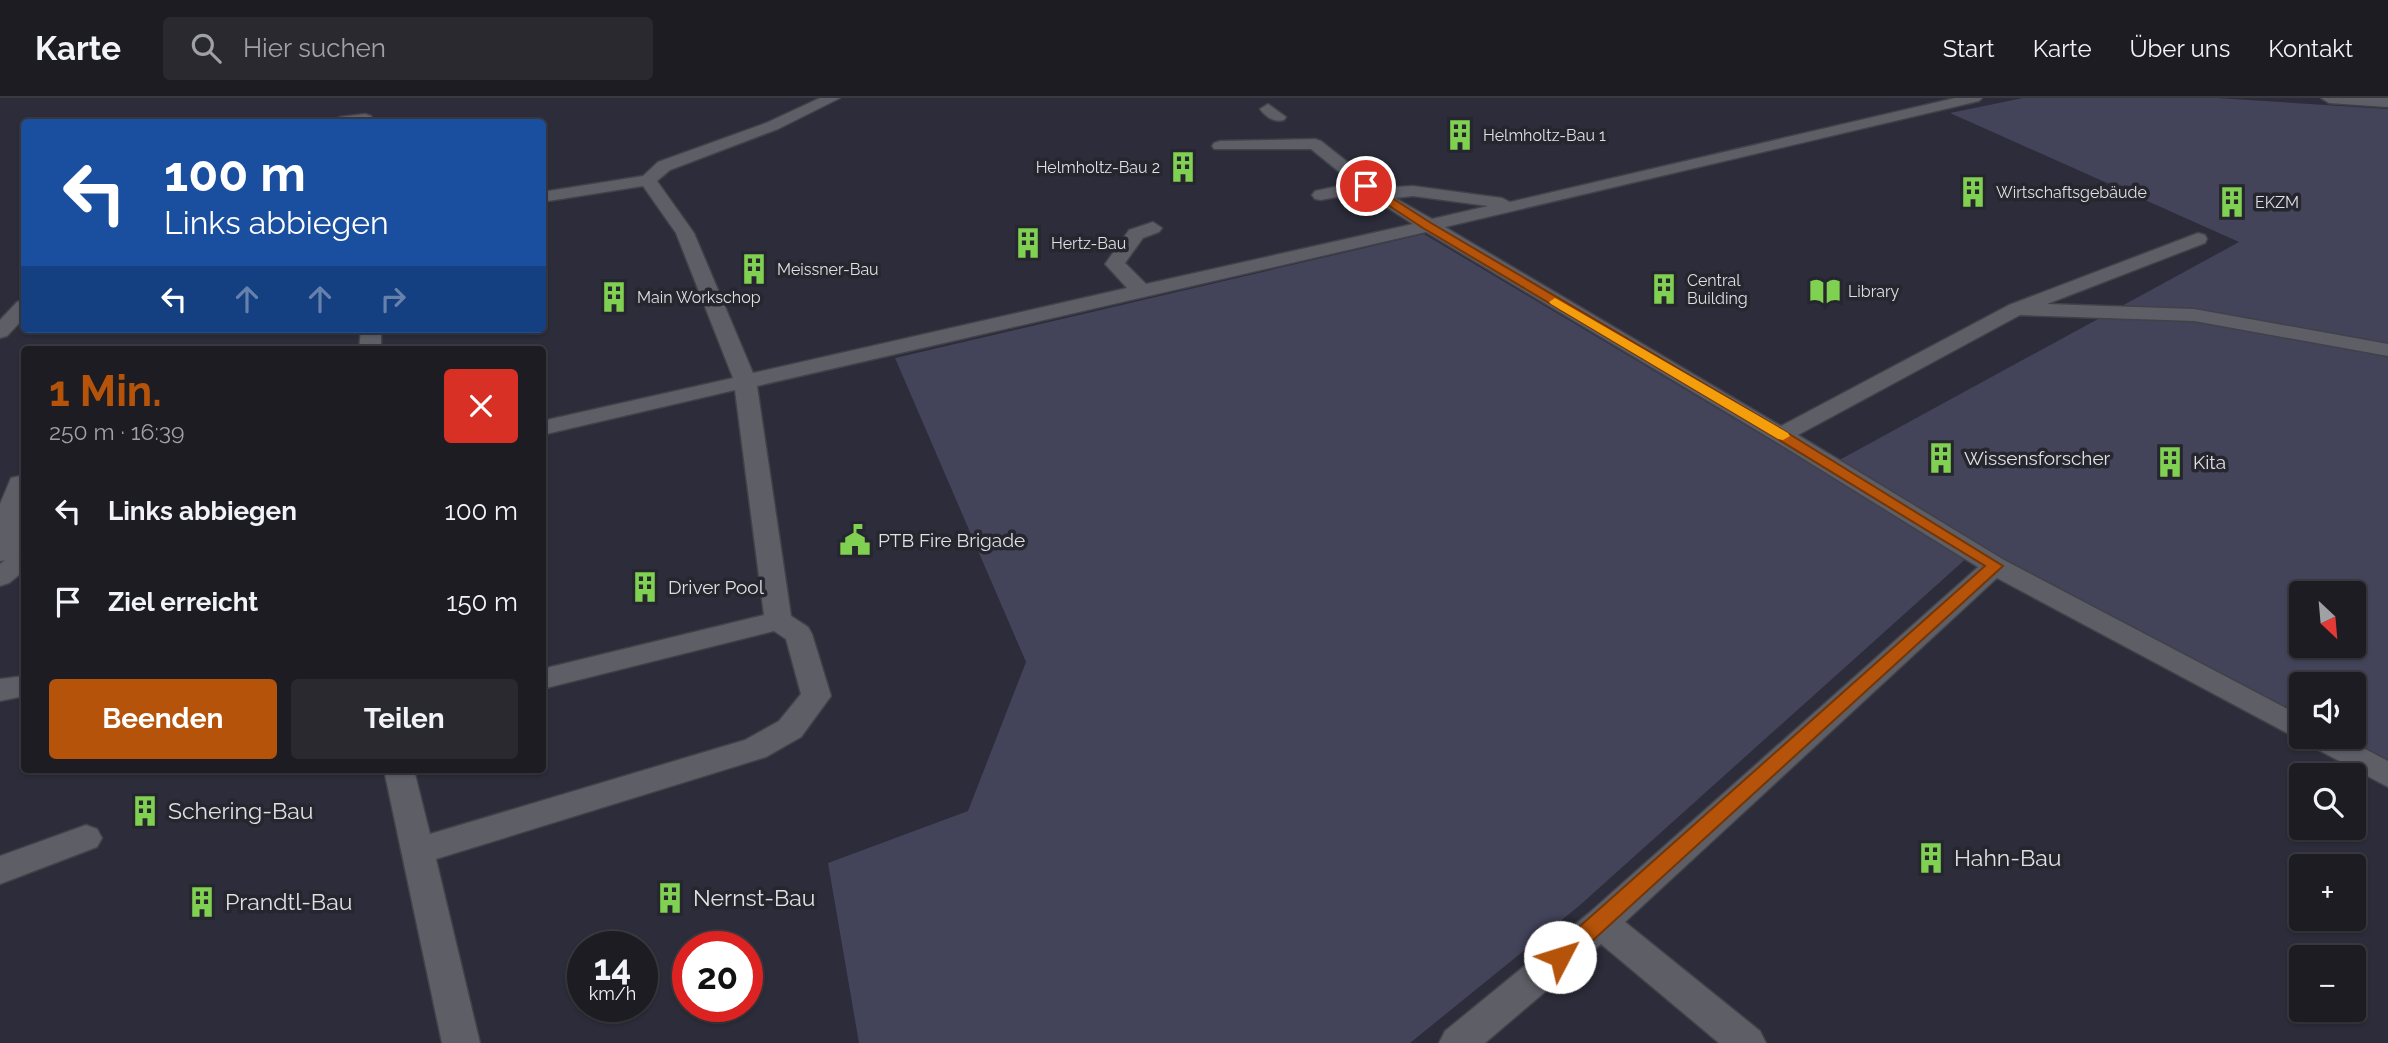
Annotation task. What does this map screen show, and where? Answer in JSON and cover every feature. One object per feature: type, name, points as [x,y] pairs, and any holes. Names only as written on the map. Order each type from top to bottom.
[{"type":"street","points":[[10,556],[21,501]]},
{"type":"lane","points":[[365,98],[365,119]]},
{"type":"lane","points":[[546,196],[648,180],[664,166],[772,126],[832,98]]},
{"type":"lane","points":[[546,427],[1974,98]]},
{"type":"lane","points":[[2329,98],[2388,103]]},
{"type":"lane","points":[[1220,146],[1314,144],[1371,190],[1427,226],[1781,435],[1995,566],[2289,723]]},
{"type":"lane","points":[[648,180],[685,233],[745,381],[778,621]]},
{"type":"lane","points":[[1321,195],[1371,190],[1413,191],[1517,205]]},
{"type":"lane","points":[[1141,291],[1115,264],[1136,234],[1153,228]]},
{"type":"lane","points":[[1781,435],[2016,309],[2198,239]]},
{"type":"lane","points":[[0,309],[21,306]]},
{"type":"lane","points":[[0,332],[21,308]]},
{"type":"lane","points":[[2016,309],[2194,315],[2388,351]]},
{"type":"lane","points":[[1458,1043],[1601,923],[1995,566]]},
{"type":"lane","points":[[418,851],[755,749],[790,729],[816,696],[798,634],[778,621],[546,678]]},
{"type":"lane","points":[[0,690],[21,686]]},
{"type":"lane","points":[[2339,749],[2388,775]]},
{"type":"lane","points":[[400,773],[461,1043]]},
{"type":"lane","points":[[0,870],[86,838]]},
{"type":"lane","points":[[1601,923],[1747,1043]]},
{"type":"shaded area","points":[[0,98],[2388,98],[2388,1043],[0,1043]]},
{"type":"shaded area","points":[[2023,98],[2218,98],[2388,109],[2388,762],[2363,749],[2366,749],[2366,672],[2289,672],[2289,710],[1979,547],[1579,906],[1410,1043],[859,1043],[828,863],[968,811],[1026,662],[895,358],[1424,234],[1821,470],[2239,242],[1950,113]]},
{"type":"slow traffic","points":[[1555,302],[1783,436]]},
{"type":"place","name":"Helmholtz-Bau 1","points":[[1460,135]]},
{"type":"place","name":"Helmholtz-Bau 2","points":[[1183,167]]},
{"type":"place","name":"Wirtschaftsgebäude","points":[[1973,192]]},
{"type":"place","name":"EKZM","points":[[2232,202]]},
{"type":"place","name":"Hertz-Bau","points":[[1028,243]]},
{"type":"place","name":"Meissner-Bau","points":[[754,269]]},
{"type":"place","name":"Central Building","points":[[1664,289]]},
{"type":"place","name":"Library","points":[[1825,291]]},
{"type":"place","name":"Main Workschop","points":[[614,297]]},
{"type":"place","name":"Wissensforscher","points":[[1941,458]]},
{"type":"place","name":"Kita","points":[[2170,462]]},
{"type":"place","name":"PTB Fire Brigade","points":[[855,540]]},
{"type":"place","name":"Driver Pool","points":[[645,587]]},
{"type":"place","name":"Schering-Bau","points":[[145,811]]},
{"type":"place","name":"Hahn-Bau","points":[[1931,858]]},
{"type":"place","name":"Nernst-Bau","points":[[670,898]]},
{"type":"place","name":"Prandtl-Bau","points":[[202,902]]},
{"type":"route","points":[[1366,186],[1427,226],[1781,435],[1995,566],[1601,923],[1560,957]]}]
